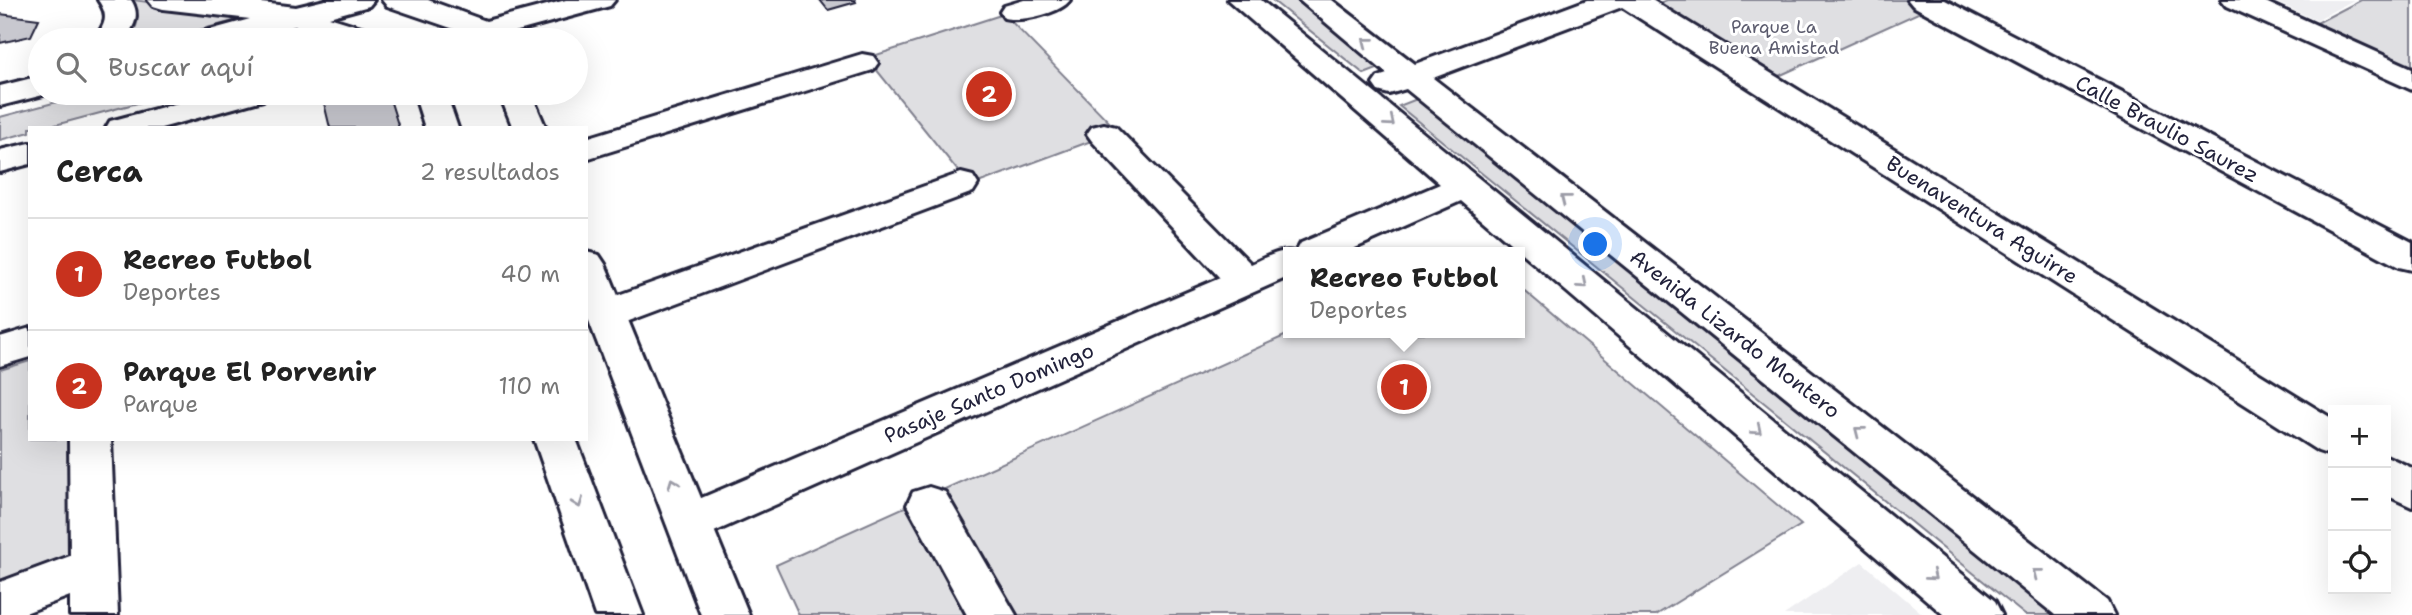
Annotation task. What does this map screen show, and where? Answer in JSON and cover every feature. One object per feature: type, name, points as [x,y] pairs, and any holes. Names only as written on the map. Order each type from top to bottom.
[{"type":"street","points":[[113,0],[120,6],[121,24],[118,28]]},
{"type":"street","points":[[163,0],[295,16],[334,28]]},
{"type":"street","points":[[250,28],[359,0]]},
{"type":"street","points":[[397,0],[444,14],[472,28]]},
{"type":"street","points":[[513,28],[600,0]]},
{"type":"street","points":[[1015,12],[1055,0]]},
{"type":"street","points":[[1243,0],[1978,615]]},
{"type":"street","name":"Avenida Lizardo Montero","points":[[1314,0],[2090,615]]},
{"type":"street","points":[[1358,96],[1614,0]]},
{"type":"street","name":"Buenaventura Aguirre","points":[[1631,0],[2328,437]]},
{"type":"street","name":"Calle Braulio Saurez","points":[[1923,0],[2412,258]]},
{"type":"street","points":[[2237,0],[2412,80]]},
{"type":"street","points":[[588,148],[862,63]]},
{"type":"street","points":[[129,126],[207,105]]},
{"type":"street","points":[[434,105],[441,126]]},
{"type":"street","points":[[520,105],[529,126]]},
{"type":"street","points":[[1104,134],[1246,282]]},
{"type":"street","points":[[0,161],[28,154]]},
{"type":"street","points":[[607,314],[961,184]]},
{"type":"street","points":[[1326,247],[1466,187]]},
{"type":"street","name":"Pasaje Santo Domingo","points":[[689,523],[1283,266]]},
{"type":"street","points":[[588,269],[725,615]]},
{"type":"street","points":[[0,352],[28,343]]},
{"type":"street","points":[[90,441],[94,615]]},
{"type":"street","points":[[556,441],[619,615]]},
{"type":"street","points":[[2391,476],[2412,490]]},
{"type":"street","points":[[929,505],[992,615]]},
{"type":"street","points":[[0,602],[93,567]]},
{"type":"shaded area","points":[[2271,0],[2354,0],[2316,20]]},
{"type":"shaded area","points":[[1862,562],[1924,615],[1784,615]]},
{"type":"green space","points":[[131,0],[249,17],[207,28],[135,28],[138,16]]},
{"type":"green space","points":[[1272,0],[1301,0],[1385,66],[1364,74]]},
{"type":"green space","name":"Parque La Buena Amistad","points":[[1667,0],[1906,0],[1925,10],[1772,79],[1653,5]]},
{"type":"green space","points":[[2361,0],[2412,0],[2412,72],[2311,26]]},
{"type":"green space","points":[[1004,14],[1118,131],[970,186],[867,58]]},
{"type":"green space","points":[[1422,97],[2070,615],[2025,615],[1399,106]]},
{"type":"green space","points":[[46,105],[130,105],[51,126],[28,126],[28,133],[0,140],[0,117]]},
{"type":"green space","points":[[1525,291],[1801,525],[1656,615],[799,615],[776,565],[1283,337],[1525,338]]},
{"type":"green space","points":[[28,362],[28,441],[74,441],[74,558],[0,585],[0,370]]},
{"type":"building","points":[[820,0],[855,0],[856,2],[828,10]]},
{"type":"building","points":[[0,14],[39,19],[35,28],[28,28],[28,37],[0,43]]},
{"type":"building","points":[[324,105],[392,105],[398,126],[330,126]]},
{"type":"place","name":"Parque El Porvenir","points":[[989,94]]},
{"type":"place","name":"Recreo Futbol","points":[[1404,387]]}]
